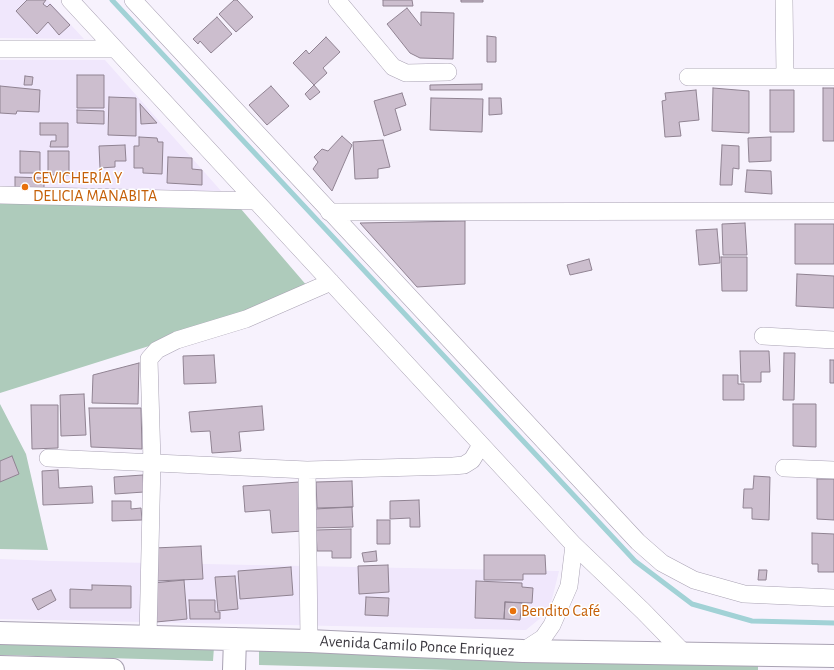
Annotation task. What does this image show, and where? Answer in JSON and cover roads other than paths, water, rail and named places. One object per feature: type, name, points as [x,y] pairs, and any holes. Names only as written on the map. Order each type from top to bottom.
[{"type":"main road","name":"Avenida Camilo Ponce Enriquez","points":[[0,633],[309,641],[523,651],[683,652],[834,656]]},
{"type":"main road","points":[[234,670],[235,639]]},
{"type":"main road","points":[[0,667],[114,670]]},
{"type":"street","points":[[70,0],[574,545],[643,611],[683,652]]},
{"type":"street","points":[[133,0],[638,542],[662,563],[694,580],[744,594],[834,598]]},
{"type":"street","points":[[337,0],[393,67],[406,73],[448,72]]},
{"type":"street","points":[[784,0],[785,76]]},
{"type":"street","points":[[0,49],[115,49]]},
{"type":"street","points":[[688,77],[834,77]]},
{"type":"street","points":[[0,195],[256,201]]},
{"type":"street","points":[[329,212],[834,211]]},
{"type":"street","points":[[148,636],[152,462],[149,359],[157,350],[177,340],[246,320],[331,282]]},
{"type":"street","points":[[763,336],[834,340]]},
{"type":"street","points":[[48,458],[307,470],[464,465],[472,460],[481,445]]},
{"type":"street","points":[[784,468],[834,470]]},
{"type":"street","points":[[307,470],[309,641]]},
{"type":"street","points":[[523,651],[542,638],[552,625],[569,586],[574,545]]},
{"type":"waterway","points":[[112,0],[635,561],[692,604],[752,621],[834,623]]},
{"type":"place","name":"CEVICHERÍA Y DELICIA MANABITA","points":[[25,187]]},
{"type":"place","name":"Bendito Café","points":[[513,611]]}]
